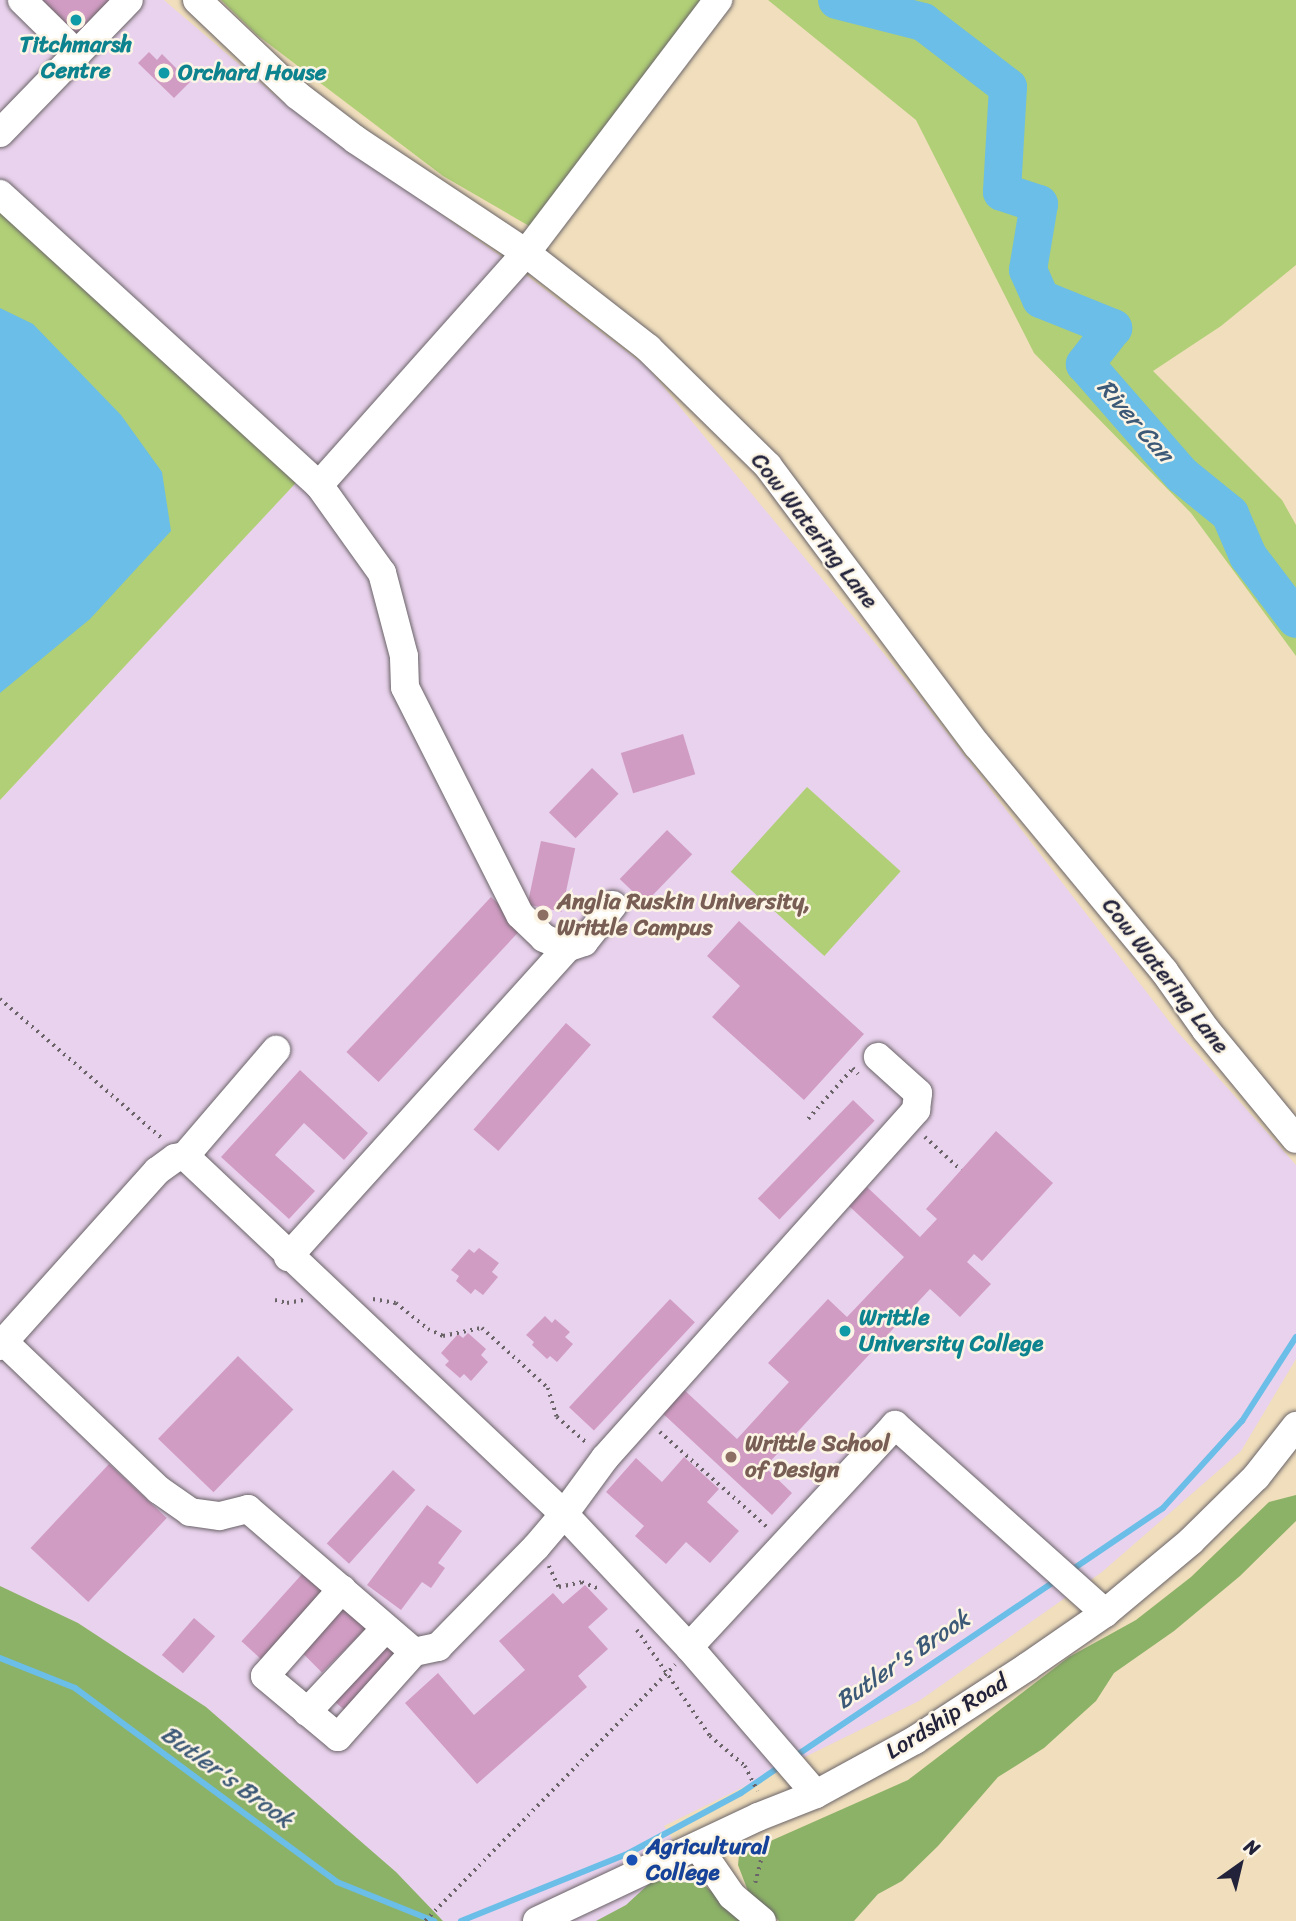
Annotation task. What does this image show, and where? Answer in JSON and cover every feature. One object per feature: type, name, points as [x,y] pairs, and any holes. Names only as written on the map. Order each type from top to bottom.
[{"type":"street","points":[[22,0],[77,54]]},
{"type":"street","points":[[0,133],[129,0]]},
{"type":"street","name":"Cow Watering Lane","points":[[197,0],[297,95],[356,140],[526,253],[648,348],[768,466],[977,745],[1164,971],[1206,1030],[1296,1139]]},
{"type":"street","points":[[319,485],[526,253],[719,0]]},
{"type":"street","points":[[0,194],[319,485],[382,573],[404,656],[405,687],[520,915],[544,938],[567,948]]},
{"type":"street","points":[[288,1257],[567,948],[584,942],[613,905]]},
{"type":"street","points":[[276,1050],[185,1156],[175,1158],[157,1171],[2,1344],[159,1490],[190,1512],[219,1516],[248,1509],[414,1652]]},
{"type":"street","points":[[342,1589],[265,1676],[338,1737],[414,1652],[438,1647],[536,1547],[605,1458],[916,1110],[918,1093],[878,1057]]},
{"type":"street","points":[[185,1156],[288,1257],[564,1514],[689,1647],[816,1794]]},
{"type":"street","points":[[689,1647],[895,1425],[1105,1613]]},
{"type":"street","name":"Lordship Road","points":[[537,1921],[816,1794],[915,1740],[1105,1613],[1191,1541],[1256,1477],[1296,1426]]},
{"type":"street","points":[[307,1712],[385,1629]]},
{"type":"street","points":[[700,1845],[703,1854],[732,1896],[762,1921]]},
{"type":"path","points":[[0,999],[185,1156]]},
{"type":"path","points":[[275,1300],[287,1303],[329,1294]]},
{"type":"path","points":[[366,1298],[396,1303],[428,1329],[443,1336],[482,1328],[548,1388],[557,1417],[605,1458]]},
{"type":"path","points":[[644,1414],[785,1543]]},
{"type":"path","points":[[536,1547],[547,1559],[559,1587],[582,1582],[606,1594]]},
{"type":"path","points":[[629,1619],[710,1736],[745,1766],[758,1791]]},
{"type":"path","points":[[425,1921],[667,1675],[689,1647]]},
{"type":"path","points":[[754,1884],[767,1834]]},
{"type":"shaded area","name":"Anglia Ruskin University, Writtle Campus","points":[[0,0],[164,0],[282,101],[506,260],[647,367],[913,689],[1175,1029],[1296,1165],[1296,1359],[1241,1451],[1102,1572],[919,1701],[664,1826],[715,1906],[735,1921],[0,1921],[0,800],[305,472],[0,201]]},
{"type":"green space","points":[[221,0],[732,0],[543,234],[443,176],[257,35]]},
{"type":"green space","points":[[768,0],[1296,0],[1296,265],[1221,326],[1153,371],[1282,500],[1296,525],[1296,656],[1191,513],[1034,353],[916,120]]},
{"type":"green space","points":[[0,201],[306,472],[0,800]]},
{"type":"green space","points":[[807,787],[901,871],[824,956],[731,872]]},
{"type":"green space","points":[[1296,1495],[1296,1521],[1240,1576],[1174,1631],[1114,1673],[1096,1701],[1044,1748],[998,1777],[938,1846],[902,1881],[878,1894],[854,1921],[779,1921],[748,1891],[738,1865],[739,1855],[908,1780],[1069,1657],[1136,1620],[1191,1577],[1269,1502]]},
{"type":"green space","points":[[0,1586],[78,1623],[206,1707],[396,1872],[443,1921],[0,1921]]},
{"type":"green space","points":[[652,1881],[702,1883],[745,1921],[596,1921],[626,1905]]},
{"type":"water","points":[[0,308],[33,324],[121,415],[162,472],[171,531],[90,619],[0,693]]},
{"type":"building","name":"Titchmarsh Centre","points":[[35,0],[115,0],[77,40]]},
{"type":"building","name":"Orchard House","points":[[149,52],[157,60],[162,54],[190,82],[174,98],[138,63]]},
{"type":"building","points":[[683,734],[695,774],[633,793],[621,753]]},
{"type":"building","points":[[592,768],[619,794],[576,838],[549,813]]},
{"type":"building","points":[[667,830],[692,854],[645,903],[620,879]]},
{"type":"building","points":[[541,841],[575,848],[562,912],[527,905]]},
{"type":"building","points":[[491,897],[523,927],[379,1082],[346,1052]]},
{"type":"building","points":[[739,921],[864,1034],[804,1100],[712,1017],[740,986],[707,956]]},
{"type":"building","points":[[566,1023],[591,1045],[498,1151],[473,1129]]},
{"type":"building","points":[[300,1070],[368,1133],[344,1160],[304,1123],[275,1155],[315,1191],[289,1219],[221,1157]]},
{"type":"building","points":[[853,1100],[875,1121],[779,1219],[758,1199]]},
{"type":"building","name":"Writtle University College","points":[[996,1131],[1053,1183],[982,1261],[974,1254],[967,1262],[991,1284],[960,1317],[930,1289],[765,1467],[792,1493],[772,1515],[659,1410],[681,1387],[737,1439],[789,1382],[768,1363],[828,1299],[847,1317],[904,1257],[849,1206],[867,1187],[920,1237],[937,1219],[926,1209]]},
{"type":"building","points":[[479,1248],[499,1263],[492,1272],[498,1277],[483,1295],[475,1289],[471,1294],[456,1281],[459,1276],[451,1270],[469,1249],[474,1253]]},
{"type":"building","points":[[670,1299],[695,1322],[594,1430],[569,1407]]},
{"type":"building","points":[[545,1316],[552,1323],[555,1319],[570,1332],[565,1337],[573,1344],[557,1362],[550,1356],[547,1359],[526,1335]]},
{"type":"building","points":[[468,1333],[486,1349],[481,1355],[488,1362],[471,1381],[464,1374],[460,1378],[445,1365],[449,1361],[441,1353],[458,1334],[463,1338]]},
{"type":"building","points":[[238,1356],[293,1409],[214,1492],[158,1439]]},
{"type":"building","points":[[684,1457],[719,1489],[707,1502],[739,1531],[710,1563],[686,1542],[666,1564],[635,1536],[644,1526],[606,1492],[636,1458],[662,1482]]},
{"type":"building","points":[[109,1464],[167,1518],[88,1602],[31,1548]]},
{"type":"building","points":[[393,1470],[415,1490],[349,1564],[327,1544]]},
{"type":"building","points":[[427,1505],[462,1531],[438,1563],[445,1568],[431,1588],[422,1582],[401,1610],[367,1585]]},
{"type":"building","points":[[303,1573],[323,1591],[262,1659],[241,1641]]},
{"type":"building","points":[[585,1585],[608,1609],[588,1627],[608,1649],[578,1676],[587,1687],[477,1784],[405,1703],[438,1673],[474,1715],[525,1670],[499,1641],[553,1593],[563,1604]]},
{"type":"building","points":[[346,1606],[367,1627],[322,1672],[301,1651]]},
{"type":"building","points":[[194,1618],[215,1636],[183,1673],[162,1655]]},
{"type":"building","points":[[382,1638],[398,1652],[346,1711],[330,1698]]},
{"type":"waterway","name":"River Can","points":[[837,0],[923,22],[1008,87],[1002,192],[1039,204],[1028,270],[1041,299],[1113,328],[1085,364],[1182,475],[1230,514],[1248,556],[1296,619]]},
{"type":"waterway","name":"Butler's Brook","points":[[1070,1571],[1163,1508],[1242,1421],[1296,1337]]},
{"type":"waterway","name":"Butler's Brook","points":[[794,1757],[1058,1579]]},
{"type":"waterway","name":"Butler's Brook","points":[[0,1658],[75,1688],[337,1882],[434,1921]]},
{"type":"waterway","name":"Butler's Brook","points":[[461,1921],[629,1853],[741,1793],[782,1765]]},
{"type":"place","name":"Titchmarsh Centre","points":[[76,20]]},
{"type":"place","name":"Orchard House","points":[[164,73]]},
{"type":"place","name":"Anglia Ruskin University, Writtle Campus","points":[[543,915]]},
{"type":"place","name":"Writtle University College","points":[[845,1331]]},
{"type":"place","name":"Writtle School of Design","points":[[731,1457]]},
{"type":"place","name":"Agricultural College","points":[[632,1860]]}]
